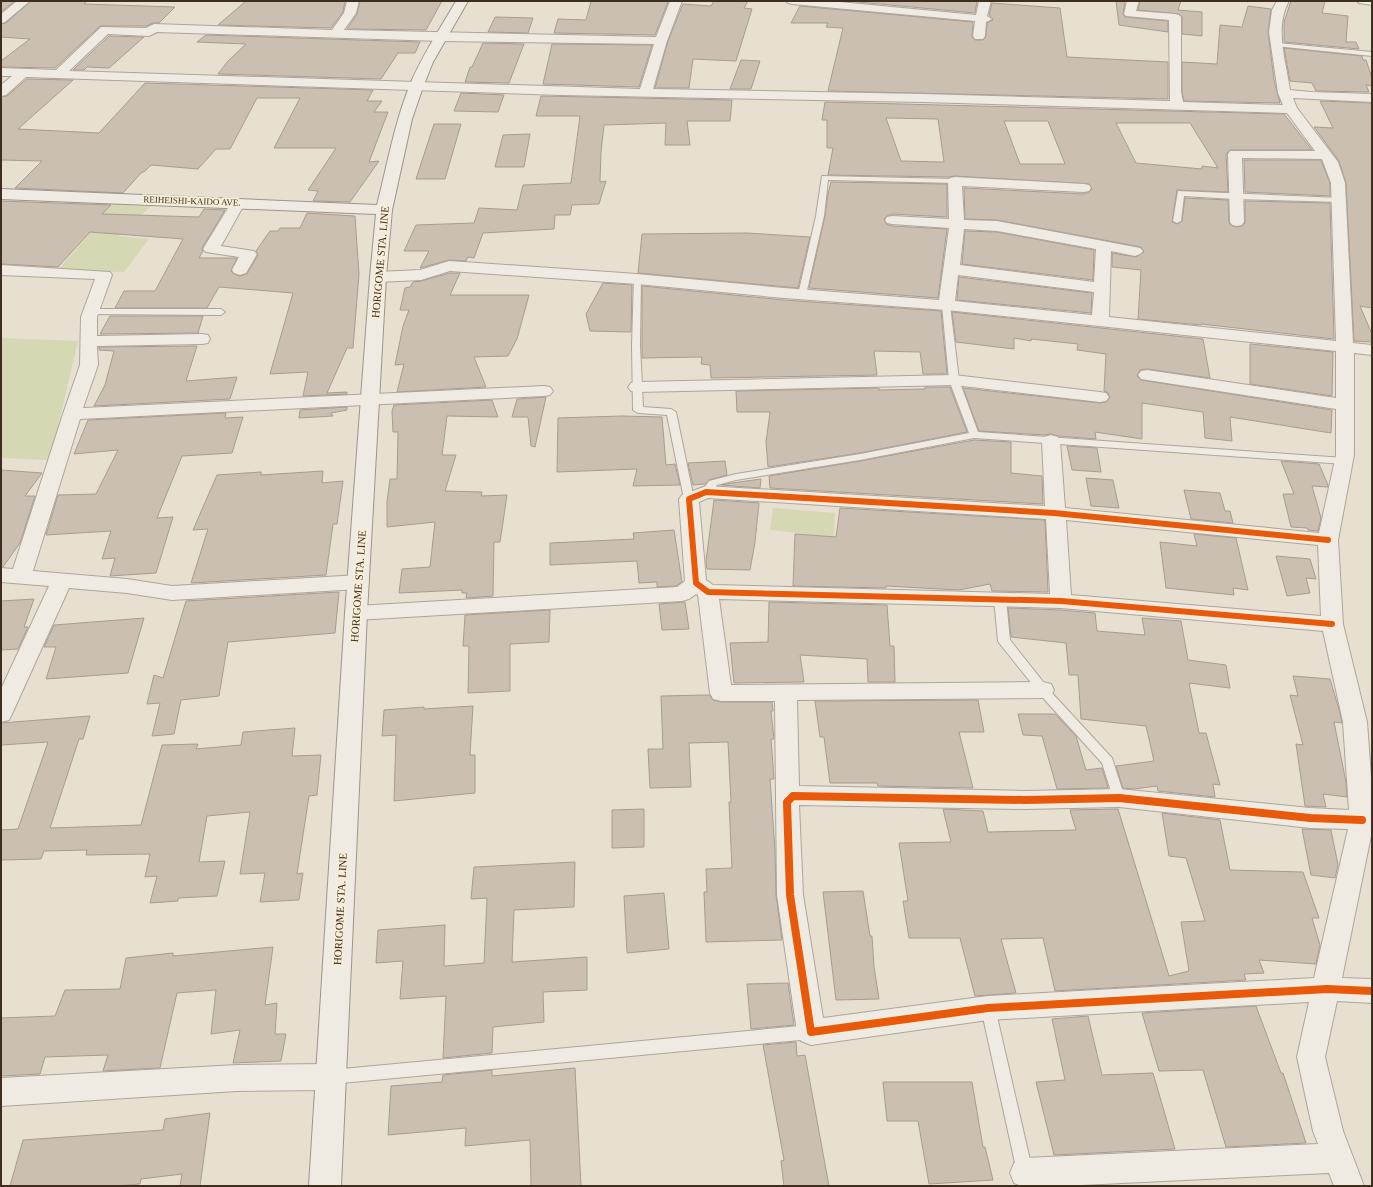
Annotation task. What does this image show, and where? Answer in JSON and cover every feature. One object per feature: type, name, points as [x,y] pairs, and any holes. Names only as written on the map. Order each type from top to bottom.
[{"type":"main road","name":"HORIGOME STA. LINE","points":[[325,1186],[356,612],[378,278],[384,210],[405,119],[416,87],[426,62],[462,1]]},
{"type":"main road","name":"REIHEISHI-KAIDO AVE.","points":[[1,194],[384,210]]},
{"type":"street","points":[[1,20],[24,1]]},
{"type":"street","points":[[335,34],[350,13],[353,1]]},
{"type":"street","points":[[645,93],[661,41],[676,1]]},
{"type":"street","points":[[792,1],[824,2],[983,19]]},
{"type":"street","points":[[979,36],[985,1]]},
{"type":"street","points":[[1133,1],[1130,14],[1175,18],[1175,92],[1177,106]]},
{"type":"street","points":[[1283,1],[1278,10],[1275,32],[1284,93],[1291,109],[1331,162],[1338,183],[1345,347],[1344,461],[1328,540],[1332,624],[1355,722],[1362,820],[1311,1057],[1328,1132],[1349,1186]]},
{"type":"street","points":[[1363,1],[1372,2]]},
{"type":"street","points":[[59,74],[74,57],[105,30],[149,32],[154,28],[440,38],[661,41]]},
{"type":"street","points":[[1,72],[416,87],[923,98],[1291,109]]},
{"type":"street","points":[[1,92],[23,73]]},
{"type":"street","points":[[1284,93],[1311,96],[1372,98]]},
{"type":"street","points":[[1237,222],[1235,154],[1326,155]]},
{"type":"street","points":[[946,305],[957,224],[955,180],[1084,188]]},
{"type":"street","points":[[238,203],[211,249],[249,254],[240,270]]},
{"type":"street","points":[[892,220],[997,226],[1135,251]]},
{"type":"street","points":[[1100,322],[1104,246]]},
{"type":"street","points":[[378,278],[421,275],[450,266],[637,279],[802,295],[946,305],[1372,350]]},
{"type":"street","points":[[952,269],[1102,288]]},
{"type":"street","points":[[1,270],[104,275],[88,317],[89,365],[72,414],[55,472],[11,576],[127,586],[172,593],[359,582]]},
{"type":"street","points":[[89,341],[202,339]]},
{"type":"street","points":[[1148,375],[1345,405]]},
{"type":"street","points":[[637,387],[954,380],[1100,398]]},
{"type":"street","points":[[72,414],[544,391]]},
{"type":"street","points":[[1051,441],[1054,513],[1061,601]]},
{"type":"street","points":[[1043,690],[722,693],[702,588],[697,495],[1054,513],[1328,540]]},
{"type":"street","points":[[1,714],[62,580]]},
{"type":"street","points":[[356,612],[682,594],[702,588],[1061,601],[1332,624]]},
{"type":"street","points":[[786,692],[790,895],[811,1032],[988,1008],[1326,989],[1372,991]]},
{"type":"street","points":[[787,802],[794,796],[801,795],[1025,800],[1119,798],[1310,818],[1362,820]]},
{"type":"street","points":[[1,1092],[237,1078],[330,1077]]},
{"type":"street","points":[[1026,1180],[1338,1158]]},
{"type":"lane","points":[[1277,46],[1372,54]]},
{"type":"lane","points":[[802,295],[820,216],[825,178],[955,180]]},
{"type":"lane","points":[[1177,221],[1181,193],[1236,197],[1338,200]]},
{"type":"lane","points":[[637,279],[638,410],[671,412],[697,495],[713,483],[736,477],[860,457],[974,434],[1051,441],[1344,461]]},
{"type":"lane","points":[[946,305],[954,380],[974,434]]},
{"type":"lane","points":[[90,312],[222,312]]},
{"type":"lane","points":[[1000,599],[1004,641],[1043,690],[1108,762],[1119,798]]},
{"type":"lane","points":[[988,1008],[1026,1180]]},
{"type":"lane","points":[[330,1077],[811,1032]]},
{"type":"green space","points":[[104,204],[151,206],[118,236],[149,239],[124,272],[58,270],[89,234],[79,233]]},
{"type":"green space","points":[[1,338],[78,341],[50,460],[1,458]]},
{"type":"green space","points":[[773,508],[835,513],[833,547],[808,546],[807,534],[770,530]]},
{"type":"building","points":[[1,1],[15,1],[1,12]]},
{"type":"building","points":[[31,1],[87,1],[84,4],[175,7],[159,23],[153,23],[146,26],[100,26],[55,68],[1,67],[1,61],[30,39],[1,37],[1,24],[6,23]]},
{"type":"building","points":[[246,1],[345,1],[343,12],[331,28],[218,25]]},
{"type":"building","points":[[360,1],[442,1],[426,30],[347,29],[357,14]]},
{"type":"building","points":[[591,1],[668,2],[655,35],[554,33],[558,19],[586,20]]},
{"type":"building","points":[[714,1],[748,1],[744,8],[752,9],[736,61],[693,59],[689,88],[655,88],[668,41],[683,4],[711,6]]},
{"type":"building","points":[[848,1],[977,1],[975,13]]},
{"type":"building","points":[[1116,1],[1125,1],[1123,14],[1125,17],[1168,21],[1168,32],[1119,25]]},
{"type":"building","points":[[1140,1],[1181,1],[1178,10],[1202,12],[1202,36],[1182,34],[1182,17],[1179,14],[1138,10]]},
{"type":"building","points":[[1291,1],[1325,1],[1322,13],[1348,16],[1346,42],[1356,42],[1359,49],[1284,42],[1284,22]]},
{"type":"building","points":[[992,3],[1060,8],[1067,57],[1168,62],[1168,99],[828,91],[843,28],[826,27],[828,23],[791,23],[800,6],[973,22],[972,37],[975,40],[983,40],[986,36],[987,23],[993,20],[989,15]]},
{"type":"building","points":[[1248,6],[1271,9],[1268,32],[1274,80],[1280,103],[1184,101],[1182,92],[1182,62],[1217,64],[1220,25],[1242,27]]},
{"type":"building","points":[[495,17],[533,18],[528,33],[488,32]]},
{"type":"building","points":[[206,35],[420,42],[415,53],[398,53],[381,79],[218,74],[228,61],[246,44],[197,42]]},
{"type":"building","points":[[109,36],[144,37],[109,68],[87,67],[84,70],[73,70]]},
{"type":"building","points":[[483,43],[524,44],[509,83],[465,82],[470,67],[472,67]]},
{"type":"building","points":[[552,44],[652,45],[639,87],[543,84]]},
{"type":"building","points":[[1284,48],[1362,56],[1363,60],[1366,60],[1372,78],[1372,86],[1366,85],[1369,92],[1316,91],[1312,83],[1290,81]]},
{"type":"building","points":[[741,60],[760,61],[751,89],[730,89]]},
{"type":"building","points":[[27,79],[73,80],[18,129],[99,133],[145,83],[373,90],[367,101],[382,101],[374,112],[388,112],[369,162],[379,161],[350,202],[313,201],[318,191],[308,190],[336,148],[274,148],[300,98],[257,98],[230,149],[216,149],[198,169],[151,165],[144,172],[142,172],[123,193],[15,188],[42,161],[1,160],[1,97],[7,96]]},
{"type":"building","points":[[461,93],[504,95],[498,112],[454,111]]},
{"type":"building","points":[[541,96],[732,100],[730,121],[687,121],[690,145],[665,145],[666,123],[604,125],[600,182],[606,181],[599,204],[572,205],[570,215],[555,215],[554,229],[483,233],[474,258],[468,257],[466,261],[449,260],[420,268],[429,251],[404,251],[416,225],[474,223],[479,208],[517,210],[523,185],[571,183],[580,116],[536,116]]},
{"type":"building","points":[[1320,101],[1372,103],[1372,308],[1360,306],[1372,334],[1372,342],[1354,341],[1346,183],[1339,161],[1314,127],[1333,128]]},
{"type":"building","points":[[825,102],[1284,114],[1312,150],[1230,150],[1226,154],[1228,192],[1177,190],[1172,222],[1178,224],[1182,221],[1185,198],[1228,200],[1229,223],[1232,226],[1237,227],[1242,226],[1245,223],[1245,201],[1330,203],[1334,339],[1201,324],[1138,319],[1141,270],[1112,267],[1112,253],[1136,257],[1144,252],[1141,247],[997,220],[965,219],[964,188],[1084,194],[1092,189],[1089,184],[955,176],[828,175],[833,148],[827,148],[827,120],[822,120]],"holes":[[[886,118],[938,119],[944,162],[901,161]],[[1004,121],[1048,121],[1065,164],[1020,164]],[[1116,123],[1190,123],[1218,168],[1202,166],[1202,169],[1136,163]]]},
{"type":"building","points":[[434,124],[461,124],[445,179],[416,179]]},
{"type":"building","points":[[530,134],[524,167],[495,167],[503,135]]},
{"type":"building","points":[[1244,160],[1321,160],[1330,183],[1330,196],[1245,192]]},
{"type":"building","points":[[831,182],[947,184],[947,217],[892,214],[884,219],[886,224],[892,226],[947,229],[938,298],[809,288]]},
{"type":"building","points":[[1,201],[111,205],[102,214],[199,217],[204,209],[225,210],[202,248],[203,251],[199,258],[237,258],[231,271],[240,276],[247,274],[258,255],[256,251],[270,231],[278,231],[280,228],[300,228],[307,213],[355,216],[359,274],[353,348],[347,348],[327,393],[347,392],[347,394],[303,396],[308,372],[270,374],[293,293],[219,287],[207,308],[115,308],[124,291],[155,291],[183,239],[90,232],[58,267],[1,264]]},
{"type":"building","points":[[965,231],[997,232],[1094,250],[1093,280],[962,264]]},
{"type":"building","points":[[747,233],[810,237],[798,288],[638,273],[642,234]]},
{"type":"building","points":[[450,273],[460,273],[450,295],[529,295],[517,339],[508,356],[474,357],[486,387],[397,392],[404,364],[395,365],[403,326],[409,310],[400,310],[405,288],[410,287],[413,282]]},
{"type":"building","points":[[959,277],[1092,293],[1091,313],[957,300]]},
{"type":"building","points":[[603,283],[632,285],[631,332],[590,331],[586,314]]},
{"type":"building","points":[[642,286],[784,300],[941,311],[947,374],[923,374],[920,352],[874,351],[877,375],[711,378],[710,365],[701,364],[702,357],[642,358]]},
{"type":"building","points":[[952,312],[1203,339],[1210,378],[1147,369],[1140,370],[1137,376],[1141,380],[1332,410],[1331,433],[1230,417],[1232,441],[1205,438],[1203,412],[1142,403],[1142,439],[1095,432],[1096,439],[1051,434],[1045,435],[979,431],[963,388],[1100,403],[1106,402],[1110,397],[1107,392],[1104,391],[1106,354],[1077,350],[1078,344],[1031,339],[1031,341],[1014,338],[1014,349],[956,342]]},
{"type":"building","points":[[110,316],[203,316],[198,333],[100,334]]},
{"type":"building","points":[[1250,344],[1333,352],[1332,396],[1250,384]]},
{"type":"building","points":[[197,346],[186,381],[237,377],[230,399],[94,406],[105,385],[114,351],[99,350],[99,347]]},
{"type":"building","points":[[925,387],[950,387],[967,432],[860,453],[768,467],[766,442],[770,412],[737,412],[736,391],[879,388],[879,390],[925,389]]},
{"type":"building","points":[[546,397],[535,447],[531,446],[528,417],[512,417],[517,399]]},
{"type":"building","points":[[492,400],[498,417],[447,416],[442,455],[456,455],[445,491],[482,492],[481,496],[507,495],[500,542],[494,542],[493,596],[466,598],[467,593],[462,593],[462,590],[399,593],[402,569],[430,567],[435,522],[387,527],[387,502],[390,479],[397,479],[398,432],[393,432],[392,411],[394,405]]},
{"type":"building","points":[[347,407],[347,410],[331,413],[333,416],[299,418],[300,410]]},
{"type":"building","points":[[226,413],[225,418],[243,417],[232,453],[182,456],[157,518],[173,517],[156,573],[110,576],[115,558],[102,559],[111,531],[46,535],[58,495],[96,494],[118,450],[74,454],[88,420]]},
{"type":"building","points":[[622,416],[662,417],[666,465],[675,464],[680,485],[633,486],[637,469],[557,472],[558,418]]},
{"type":"building","points":[[974,440],[1011,442],[1011,473],[1042,476],[1043,504],[770,488],[769,476]]},
{"type":"building","points":[[1067,446],[1097,448],[1101,472],[1072,470]]},
{"type":"building","points":[[725,461],[727,475],[709,480],[705,484],[693,485],[688,463]]},
{"type":"building","points":[[1281,461],[1319,464],[1328,487],[1312,486],[1321,518],[1318,531],[1308,530],[1307,528],[1291,527],[1283,494],[1294,494]]},
{"type":"building","points":[[1,470],[42,473],[25,496],[35,496],[20,543],[3,567],[1,567]]},
{"type":"building","points":[[323,471],[322,483],[343,481],[337,524],[333,524],[326,575],[191,583],[208,529],[193,530],[217,475],[261,472],[261,475]]},
{"type":"building","points":[[1086,478],[1113,480],[1119,508],[1091,506]]},
{"type":"building","points":[[761,479],[760,488],[721,485],[732,483]]},
{"type":"building","points":[[1184,490],[1220,493],[1225,511],[1230,511],[1233,523],[1191,519]]},
{"type":"building","points":[[714,500],[759,503],[755,542],[750,570],[707,569],[706,561]]},
{"type":"building","points":[[840,508],[1045,520],[1048,592],[992,591],[990,584],[959,590],[886,586],[886,588],[793,586],[795,534],[836,537]]},
{"type":"building","points":[[674,530],[682,582],[676,586],[657,587],[657,582],[639,583],[637,561],[550,565],[550,543],[634,539],[633,533]]},
{"type":"building","points":[[1194,534],[1236,538],[1248,590],[1233,588],[1234,595],[1166,588],[1160,542],[1197,546]]},
{"type":"building","points":[[1276,556],[1310,559],[1316,579],[1306,578],[1310,593],[1287,596]]},
{"type":"building","points":[[339,592],[335,633],[228,642],[219,696],[181,700],[174,734],[152,736],[160,703],[147,704],[154,675],[163,678],[186,601]]},
{"type":"building","points":[[34,599],[24,627],[28,627],[18,649],[1,650],[1,601]]},
{"type":"building","points":[[685,602],[689,629],[662,630],[659,604]]},
{"type":"building","points":[[769,602],[887,605],[890,646],[894,646],[895,682],[868,682],[867,659],[800,655],[804,682],[734,683],[730,643],[768,642]]},
{"type":"building","points":[[1008,608],[1095,613],[1097,631],[1145,635],[1142,618],[1181,621],[1188,660],[1226,665],[1230,688],[1189,683],[1199,733],[1206,733],[1220,785],[1213,784],[1215,797],[1158,791],[1157,786],[1134,789],[1123,788],[1116,766],[1154,761],[1146,726],[1081,719],[1078,675],[1069,675],[1066,643],[1011,637]]},
{"type":"building","points":[[550,610],[549,642],[510,644],[510,691],[468,693],[469,646],[463,646],[465,615]]},
{"type":"building","points":[[144,618],[128,673],[46,679],[56,647],[44,647],[54,625]]},
{"type":"building","points":[[1293,676],[1330,679],[1340,713],[1342,723],[1334,722],[1346,782],[1347,797],[1323,794],[1326,807],[1305,806],[1296,744],[1303,745],[1290,695],[1298,696]]},
{"type":"building","points":[[709,695],[713,700],[721,702],[772,702],[773,711],[771,711],[774,739],[771,739],[774,779],[770,779],[775,851],[776,895],[782,940],[706,942],[704,892],[707,892],[706,869],[732,868],[728,742],[689,743],[691,787],[650,788],[648,749],[663,749],[661,696]]},
{"type":"building","points":[[978,700],[984,732],[959,732],[973,788],[878,786],[877,783],[830,783],[824,737],[820,737],[815,701]]},
{"type":"building","points":[[473,706],[470,755],[475,755],[475,793],[394,801],[396,735],[382,736],[384,710],[424,707],[424,709]]},
{"type":"building","points":[[1018,714],[1055,714],[1076,736],[1086,770],[1102,768],[1108,788],[1057,789],[1042,736],[1023,735]]},
{"type":"building","points":[[90,716],[83,739],[79,739],[50,828],[141,825],[162,745],[198,744],[196,749],[241,745],[243,732],[295,728],[292,756],[321,755],[317,795],[309,796],[297,874],[303,873],[299,900],[260,902],[265,873],[240,874],[250,812],[207,816],[199,862],[225,861],[217,896],[178,898],[178,901],[150,903],[157,876],[145,877],[150,854],[86,855],[87,850],[44,851],[41,859],[1,860],[1,830],[18,829],[48,742],[1,745],[1,723]]},
{"type":"building","points":[[644,809],[644,847],[612,848],[612,810]]},
{"type":"building","points":[[943,809],[983,811],[988,832],[1076,830],[1070,810],[1118,809],[1169,976],[1189,971],[1181,922],[1205,921],[1186,858],[1169,856],[1162,813],[1220,820],[1230,870],[1303,872],[1319,918],[1312,918],[1320,945],[1316,964],[1259,960],[1264,973],[1244,974],[1246,980],[1055,991],[1043,938],[1001,939],[1016,993],[975,996],[960,938],[909,938],[903,901],[908,901],[899,843],[951,842]]},
{"type":"building","points":[[1302,829],[1331,830],[1338,865],[1335,878],[1311,875]]},
{"type":"building","points":[[575,862],[574,907],[514,910],[512,962],[587,957],[587,990],[543,992],[544,1022],[493,1027],[492,1053],[443,1058],[446,996],[400,999],[403,961],[376,963],[378,930],[445,925],[444,966],[484,963],[487,898],[471,899],[474,867]]},
{"type":"building","points":[[863,891],[870,936],[872,936],[874,967],[879,999],[836,1000],[823,892]]},
{"type":"building","points":[[664,893],[669,949],[627,953],[624,896]]},
{"type":"building","points":[[273,947],[265,1005],[277,1003],[275,1034],[286,1034],[281,1061],[233,1063],[240,1030],[211,1034],[216,990],[177,993],[160,1068],[103,1071],[108,1055],[45,1057],[40,1074],[1,1076],[1,1018],[55,1016],[65,990],[120,989],[126,958],[173,953],[173,956]]},
{"type":"building","points":[[788,983],[794,1025],[751,1029],[747,984]]},
{"type":"building","points":[[1256,1006],[1281,1073],[1283,1073],[1306,1143],[1226,1147],[1203,1070],[1159,1071],[1142,1013]]},
{"type":"building","points":[[1088,1016],[1102,1075],[1153,1073],[1175,1149],[1054,1155],[1036,1082],[1065,1080],[1052,1019]]},
{"type":"building","points":[[796,1042],[797,1056],[805,1055],[829,1186],[784,1186],[781,1161],[784,1160],[763,1045]]},
{"type":"building","points":[[575,1068],[581,1186],[531,1186],[530,1140],[465,1146],[466,1128],[388,1135],[391,1086],[442,1082],[443,1075],[492,1070],[492,1076]]},
{"type":"building","points":[[883,1082],[972,1082],[983,1147],[985,1147],[993,1180],[929,1184],[918,1121],[887,1121]]},
{"type":"building","points":[[210,1113],[200,1186],[180,1186],[182,1174],[141,1179],[140,1184],[115,1186],[10,1186],[23,1140],[163,1130],[165,1119]]},
{"type":"cycle path","points":[[1328,540],[1054,513],[706,492],[689,499],[696,583],[708,592],[1061,601],[1332,624]]},
{"type":"cycle path","points":[[1362,820],[1310,818],[1119,798],[1025,800],[793,796],[787,802],[790,895],[811,1032],[988,1008],[1327,989],[1372,991]]}]
